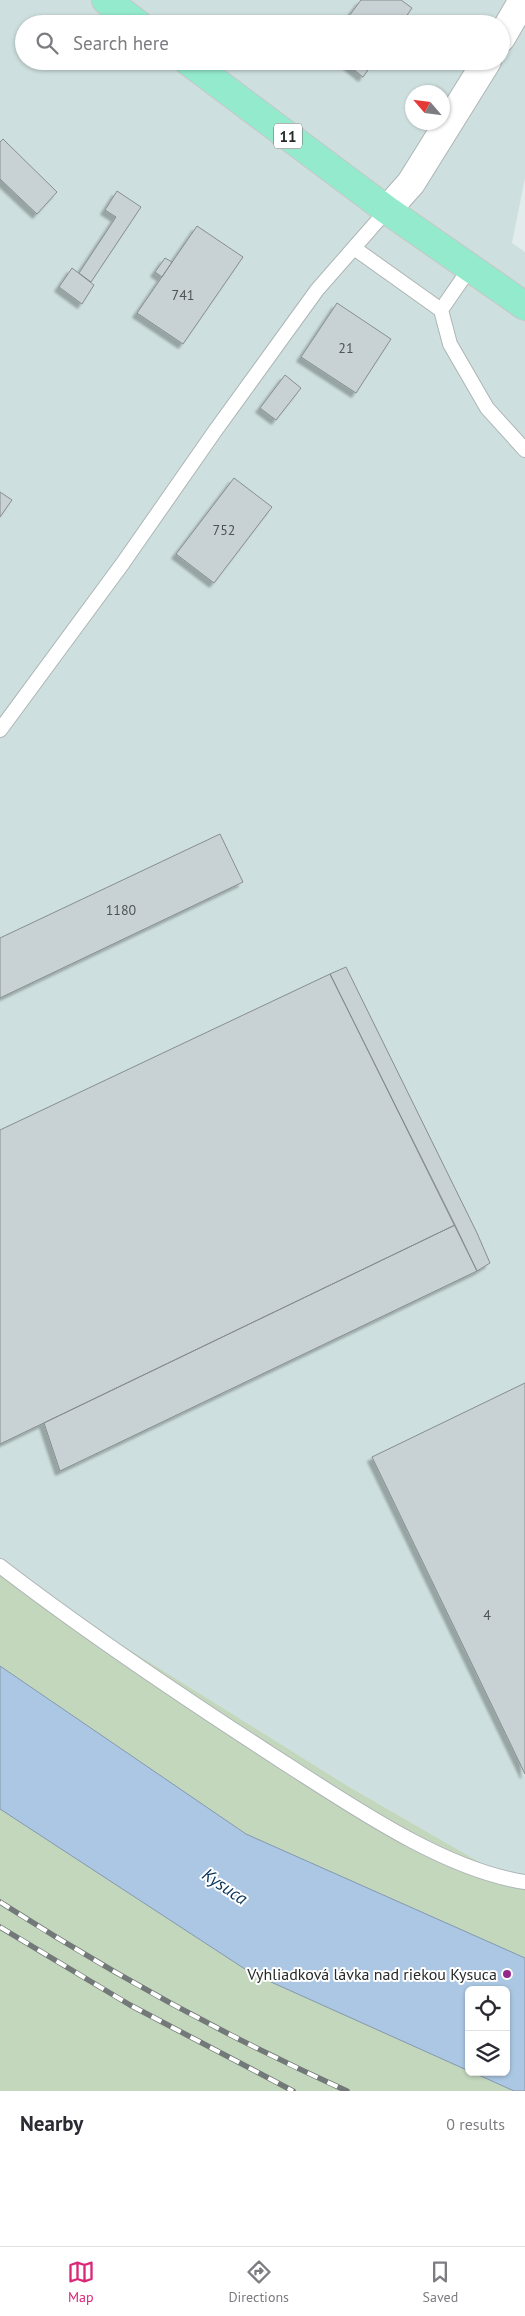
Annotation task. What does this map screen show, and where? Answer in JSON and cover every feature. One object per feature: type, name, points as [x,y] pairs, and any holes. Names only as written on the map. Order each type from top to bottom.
[{"type":"main road","points":[[106,0],[126,15]]},
{"type":"main road","name":"11","points":[[200,70],[387,210],[525,306]]},
{"type":"street","points":[[510,22],[523,0]]},
{"type":"street","points":[[387,210],[411,183],[481,70]]},
{"type":"lane","points":[[0,730],[124,563],[215,431],[317,290],[387,210]]},
{"type":"lane","points":[[354,248],[441,310],[450,344],[487,408],[525,450]]},
{"type":"lane","points":[[441,310],[470,268]]},
{"type":"lane","points":[[0,1566],[70,1620],[206,1712],[359,1810],[447,1859],[512,1881],[525,1882]]},
{"type":"shaded area","points":[[0,0],[525,0],[525,178],[512,243],[525,252],[525,1882],[512,1881],[351,1788],[34,1590],[0,1560]]},
{"type":"green space","points":[[0,1560],[34,1590],[351,1788],[512,1881],[525,1882],[525,1958],[246,1834],[0,1666]]},
{"type":"green space","points":[[0,1809],[251,1973],[465,2069],[465,2076],[481,2076],[514,2091],[0,2091]]},
{"type":"water","name":"Kysuca","points":[[0,1666],[246,1834],[525,1958],[525,2091],[514,2091],[481,2076],[510,2076],[510,1986],[465,1986],[465,2069],[251,1973],[0,1809]]},
{"type":"building","points":[[361,0],[401,0],[412,8],[407,15],[350,15]]},
{"type":"building","points":[[354,70],[368,70],[363,77]]},
{"type":"building","points":[[3,139],[57,192],[37,214],[0,179],[0,142]]},
{"type":"building","points":[[117,191],[141,207],[91,282],[79,273],[116,217],[105,210]]},
{"type":"building","points":[[197,226],[243,257],[183,344],[137,313]]},
{"type":"building","points":[[165,258],[172,262],[162,277],[155,272]]},
{"type":"building","points":[[72,268],[94,285],[82,304],[59,287]]},
{"type":"building","points":[[337,303],[391,339],[356,393],[301,357]]},
{"type":"building","points":[[285,375],[301,388],[276,420],[260,408]]},
{"type":"building","points":[[234,478],[272,507],[214,583],[176,554]]},
{"type":"building","points":[[0,492],[12,500],[0,517]]},
{"type":"building","points":[[220,834],[243,882],[0,998],[0,938]]},
{"type":"building","points":[[346,967],[490,1263],[477,1271],[330,974]]},
{"type":"building","points":[[330,974],[455,1225],[0,1444],[0,1130]]},
{"type":"building","points":[[455,1225],[477,1271],[60,1471],[44,1423]]},
{"type":"building","points":[[525,1383],[525,1774],[372,1457]]},
{"type":"railway","points":[[0,1902],[84,1954],[170,2003],[258,2049],[347,2091]]},
{"type":"railway","points":[[0,1927],[130,2005],[293,2091]]},
{"type":"place","name":"Vyhliadková lávka nad riekou Kysuca","points":[[507,1974]]}]
